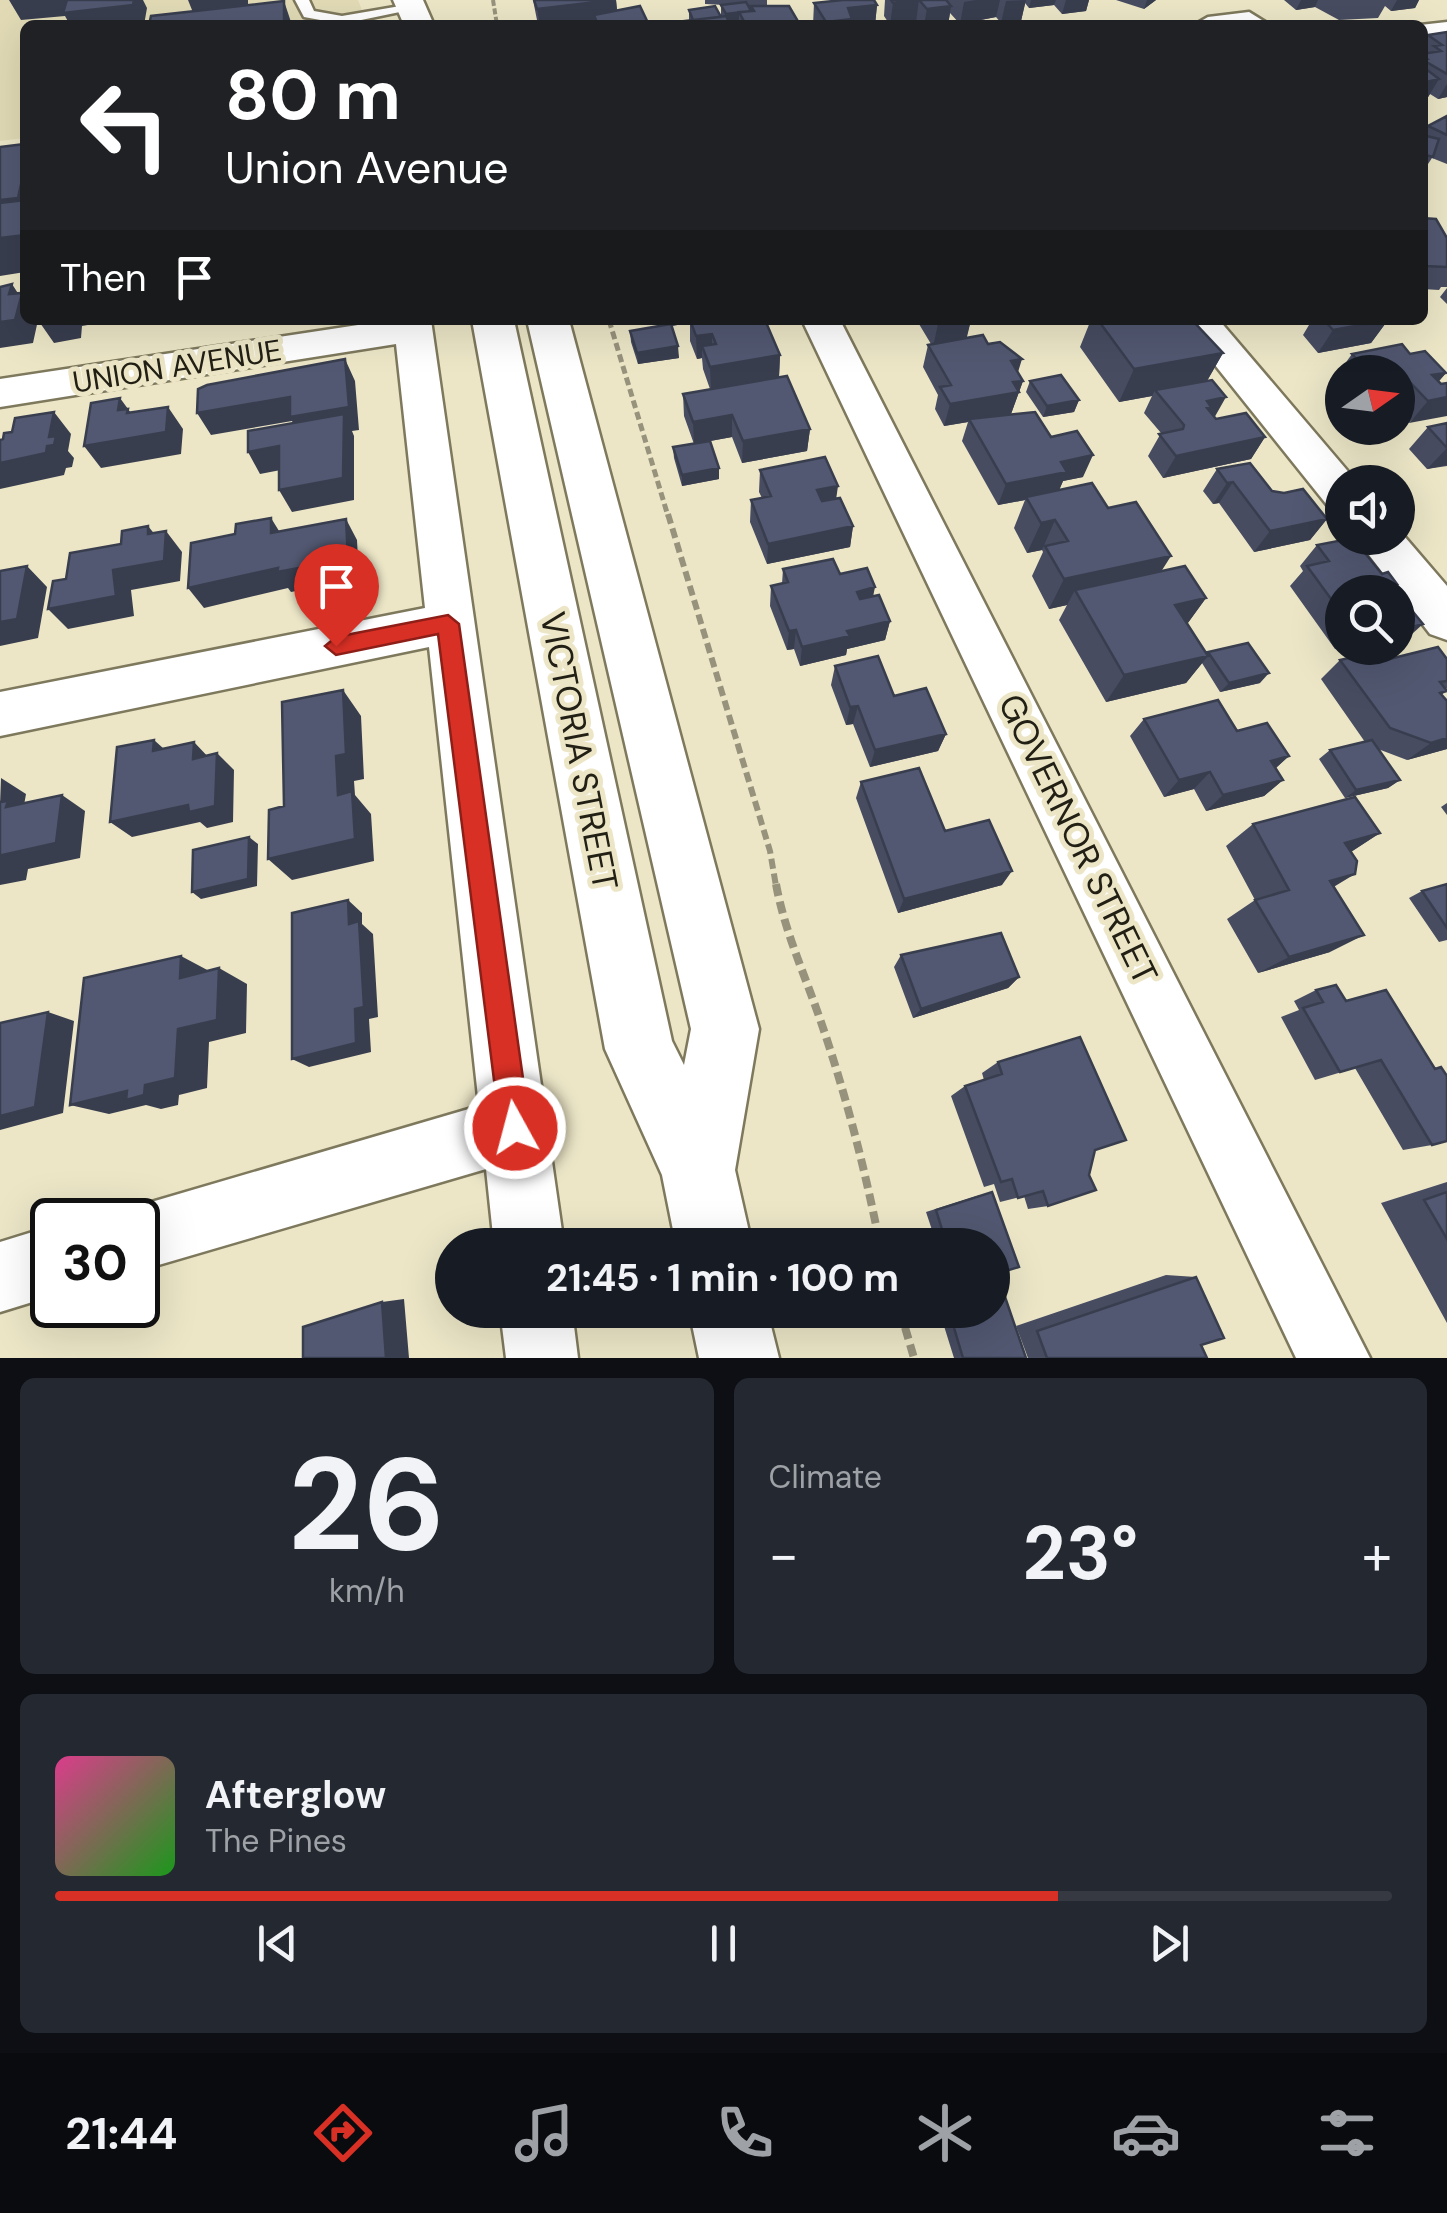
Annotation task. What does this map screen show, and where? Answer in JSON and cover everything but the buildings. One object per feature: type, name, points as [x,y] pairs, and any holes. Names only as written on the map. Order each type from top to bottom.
[{"type":"main road","name":"VICTORIA STREET","points":[[494,325],[639,1050],[698,1170],[710,1228]]},
{"type":"main road","name":"VICTORIA STREET","points":[[549,325],[725,1028],[698,1170]]},
{"type":"main road","points":[[732,1328],[739,1358]]},
{"type":"street","points":[[413,325],[527,1228]]},
{"type":"street","name":"UNION AVENUE","points":[[0,393],[413,325]]},
{"type":"street","name":"GOVERNOR STREET","points":[[823,325],[1334,1358]]},
{"type":"street","points":[[1202,325],[1325,473]]},
{"type":"street","points":[[1393,555],[1447,620]]},
{"type":"street","points":[[0,714],[448,624]]},
{"type":"street","points":[[160,1231],[515,1128]]},
{"type":"street","points":[[0,1276],[30,1268]]},
{"type":"street","points":[[538,1328],[542,1358]]},
{"type":"lane","points":[[302,0],[309,14],[323,20]]},
{"type":"lane","points":[[343,20],[413,11]]},
{"type":"path","points":[[611,325],[770,851],[783,923],[821,1021],[862,1157],[877,1228]]},
{"type":"path","points":[[905,1328],[914,1358]]},
{"type":"shaded area","points":[[0,0],[358,0],[366,20],[20,20],[20,139],[0,141]]},
{"type":"route","points":[[336,646],[448,624],[515,1128]]}]
